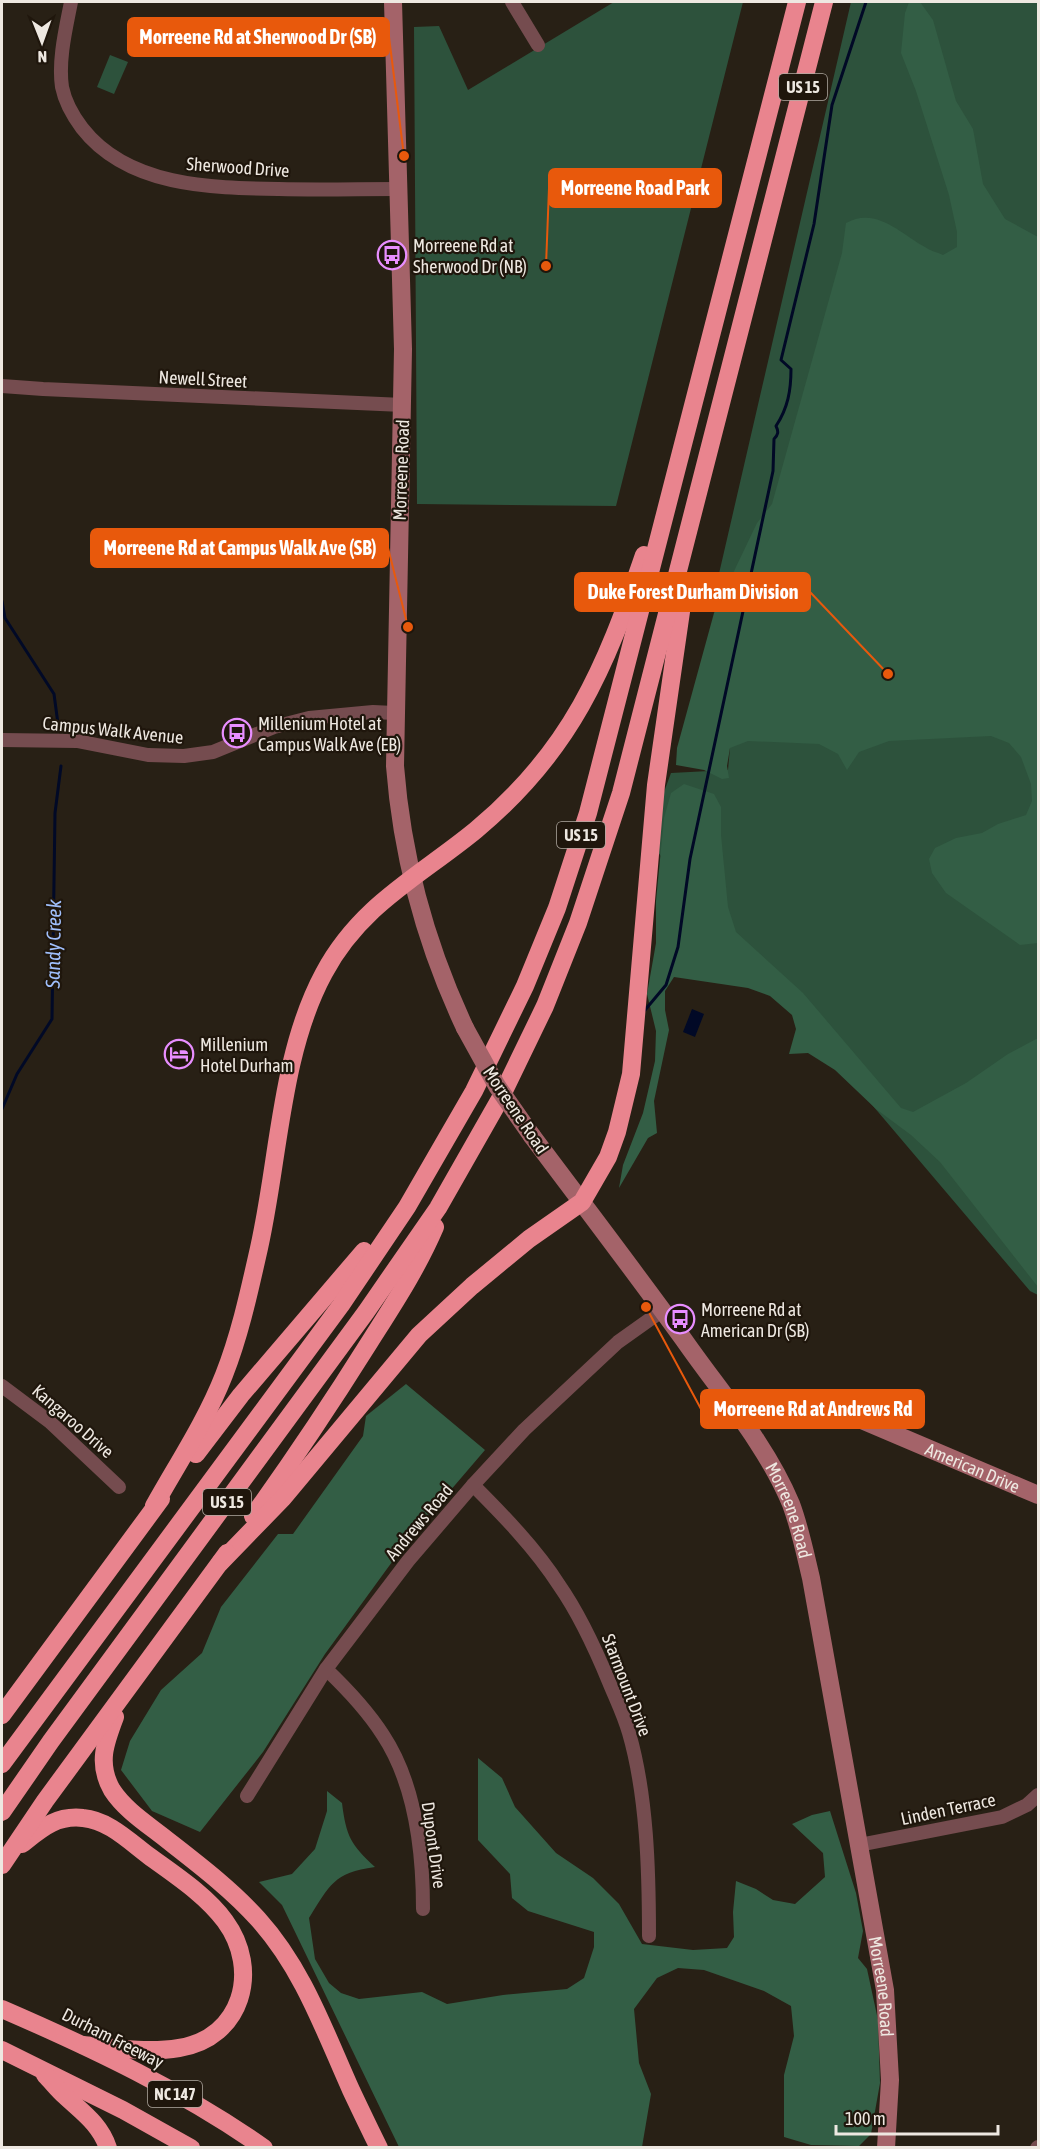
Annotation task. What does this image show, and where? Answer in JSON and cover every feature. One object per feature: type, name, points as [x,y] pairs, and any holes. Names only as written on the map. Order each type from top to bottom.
[{"type":"highway","name":"US 15","points":[[2,1764],[335,1313],[407,1207],[474,1091],[525,986],[574,859],[603,758],[797,2]]},
{"type":"highway","name":"US 15","points":[[2,1812],[51,1741],[366,1312],[449,1189],[475,1146],[545,1006],[582,913],[621,793],[824,2]]},
{"type":"highway","points":[[2,1715],[154,1506],[206,1415],[224,1374],[238,1335],[258,1255],[283,1107],[304,1014],[325,971],[338,950],[386,897],[476,830],[532,777],[566,732],[595,682],[617,632],[685,437]]},
{"type":"highway","points":[[220,1563],[283,1497],[426,1328],[529,1239],[582,1202],[608,1157],[617,1132],[631,1074],[656,785],[697,496]]},
{"type":"highway","points":[[4,1861],[305,1442],[421,1259],[449,1189]]},
{"type":"highway","points":[[154,1506],[177,1481],[241,1395],[353,1266],[375,1236],[407,1207]]},
{"type":"highway","points":[[123,1694],[102,1755],[105,1776],[112,1789],[129,1809],[228,1889],[276,1940],[302,1980],[317,2010],[379,2148]]},
{"type":"highway","points":[[4,1861],[50,1822],[69,1818],[94,1820],[116,1832],[205,1899],[218,1912],[234,1935],[244,1966],[242,1994],[232,2014],[216,2033],[193,2045],[164,2050],[83,2045]]},
{"type":"highway","name":"Durham Freeway","points":[[2,2009],[83,2045],[193,2103],[264,2148]]},
{"type":"highway","name":"NC 147","points":[[2,2050],[123,2110],[191,2148]]},
{"type":"highway","points":[[33,2065],[90,2118],[101,2132],[108,2148]]},
{"type":"street","name":"Sherwood Drive","points":[[71,2],[62,64],[62,88],[71,111],[80,125],[98,146],[116,158],[158,177],[224,188],[397,189]]},
{"type":"street","name":"Morreene Road","points":[[393,2],[402,322],[394,713],[396,783],[412,877],[440,972],[465,1028],[497,1086],[663,1310],[738,1416],[781,1483],[799,1528],[813,1590],[886,1998],[890,2068],[886,2148]]},
{"type":"street","points":[[512,2],[538,45]]},
{"type":"street","name":"Newell Street","points":[[2,386],[402,405]]},
{"type":"street","name":"Campus Walk Avenue","points":[[2,740],[77,741],[148,755],[184,756],[213,752],[274,727],[309,718],[373,712],[394,713]]},
{"type":"street","name":"Andrews Road","points":[[247,1796],[326,1668],[408,1562],[473,1485],[524,1430],[618,1342],[663,1310]]},
{"type":"street","name":"Kangaroo Drive","points":[[2,1386],[50,1422],[119,1487]]},
{"type":"street","name":"American Drive","points":[[738,1416],[754,1408],[780,1402],[795,1400],[814,1402],[1038,1495]]},
{"type":"street","name":"Starmount Drive","points":[[473,1485],[525,1542],[559,1585],[594,1645],[623,1715],[633,1750],[641,1796],[648,1871],[649,1936]]},
{"type":"street","name":"Dupont Drive","points":[[326,1668],[364,1708],[386,1739],[399,1768],[413,1809],[421,1857],[423,1909]]},
{"type":"street","name":"Linden Terrace","points":[[858,1845],[1002,1817],[1016,1812],[1038,1795]]},
{"type":"green space","points":[[614,2],[743,2],[616,506],[417,504],[414,27],[439,26],[468,90]]},
{"type":"green space","points":[[851,2],[1038,2],[1038,1295],[1030,1291],[655,849],[661,800],[671,773],[728,770],[733,579],[718,578]]},
{"type":"green space","points":[[909,2],[920,2],[933,20],[956,101],[973,129],[983,184],[1005,219],[1038,237],[1038,943],[1020,945],[946,893],[932,873],[929,859],[935,848],[956,838],[982,833],[998,824],[1026,815],[1032,801],[1031,784],[1021,757],[1009,743],[991,736],[889,741],[859,752],[847,770],[838,754],[819,744],[748,741],[730,748],[727,766],[729,778],[722,779],[704,770],[676,765],[677,748],[714,613],[757,523],[772,504],[842,253],[846,223],[857,219],[878,220],[897,229],[929,250],[943,255],[957,247],[957,232],[949,195],[916,91],[901,53],[905,13]]},
{"type":"green space","points":[[110,55],[128,62],[114,94],[97,87]]},
{"type":"green space","points":[[684,784],[714,794],[721,807],[721,835],[728,907],[736,932],[803,993],[901,1108],[913,1112],[966,1083],[1008,1054],[1038,1038],[1038,1287],[940,1162],[911,1135],[876,1109],[835,1070],[808,1053],[789,1054],[796,1029],[792,1015],[770,996],[748,988],[674,977],[665,991],[665,1010],[669,1030],[654,1101],[657,1133],[648,1138],[619,1188],[623,1165],[643,1113],[655,1061],[656,1031],[647,994],[656,943],[656,901],[664,818],[671,793]]},
{"type":"green space","points":[[406,1384],[485,1450],[408,1540],[325,1654],[263,1752],[200,1832],[152,1811],[121,1770],[130,1741],[161,1690],[202,1653],[221,1607],[278,1534],[293,1534],[363,1436],[366,1416]]},
{"type":"green space","points":[[478,1758],[502,1778],[515,1807],[556,1853],[593,1878],[619,1904],[642,1944],[693,1950],[727,1948],[734,1937],[733,1912],[736,1881],[756,1889],[773,1900],[795,1904],[825,1877],[823,1853],[792,1824],[812,1815],[830,1811],[856,1893],[863,1931],[858,1958],[867,1969],[878,2020],[880,2083],[871,2134],[859,2146],[811,2145],[784,2137],[784,2075],[794,2036],[791,2006],[764,1991],[704,1970],[678,1968],[657,1978],[634,2009],[639,2063],[651,2094],[642,2147],[399,2147],[282,1905],[259,1882],[292,1874],[315,1849],[327,1811],[327,1791],[342,1803],[345,1824],[351,1839],[375,1867],[350,1873],[334,1882],[309,1918],[315,1959],[329,1983],[341,1993],[359,1999],[422,1992],[447,2004],[503,1995],[567,1989],[584,1978],[594,1947],[594,1932],[528,1911],[512,1898],[510,1874],[478,1840]]},
{"type":"water","points":[[692,1009],[704,1014],[695,1037],[683,1032]]},
{"type":"waterway","points":[[645,1010],[666,985],[678,947],[690,859],[773,471],[774,439],[778,432],[776,426],[786,406],[789,392],[791,369],[781,360],[814,224],[832,105],[866,2]]},
{"type":"waterway","name":"Sandy Creek","points":[[2,601],[5,618],[54,694],[58,724]]},
{"type":"waterway","name":"Sandy Creek","points":[[2,1109],[17,1074],[52,1019],[55,813],[61,766]]},
{"type":"place","name":"Morreene Rd at Sherwood Dr (SB)","points":[[404,156]]},
{"type":"place","name":"Morreene Rd at Sherwood Dr (NB)","points":[[392,255]]},
{"type":"place","name":"Morreene Road Park","points":[[546,266]]},
{"type":"place","name":"Morreene Rd at Campus Walk Ave (SB)","points":[[408,627]]},
{"type":"place","name":"Duke Forest Durham Division","points":[[888,674]]},
{"type":"place","name":"Millenium Hotel at Campus Walk Ave (EB)","points":[[237,733]]},
{"type":"place","name":"Millenium Hotel Durham","points":[[179,1054]]},
{"type":"place","name":"Morreene Rd at Andrews Rd","points":[[646,1307]]},
{"type":"place","name":"Morreene Rd at American Dr (SB)","points":[[680,1319]]}]
